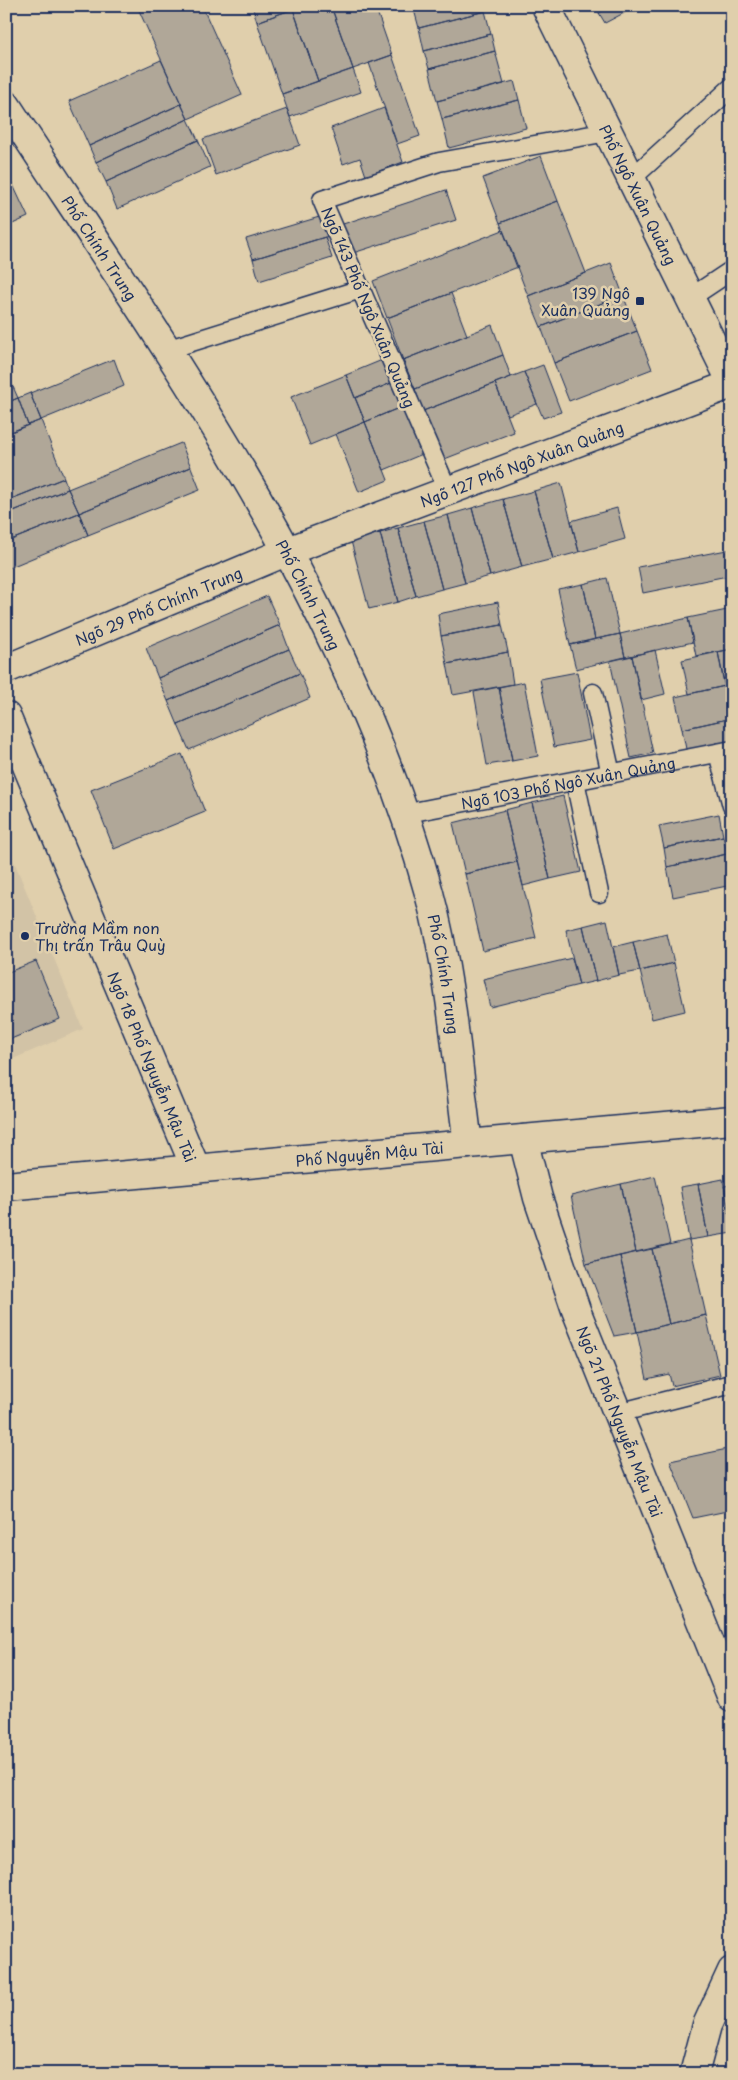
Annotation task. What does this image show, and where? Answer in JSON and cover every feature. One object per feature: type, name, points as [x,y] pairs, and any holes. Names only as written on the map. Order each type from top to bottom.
[{"type":"street","name":"Phố Ngô Xuân Quảng","points":[[551,8],[608,132],[732,384]]},
{"type":"street","name":"Phố Chính Trung","points":[[6,105],[215,425],[299,547],[328,627],[365,710],[404,814],[429,894],[441,946],[468,1144]]},
{"type":"street","name":"Ngõ 127 Phố Ngô Xuân Quảng","points":[[299,547],[732,384]]},
{"type":"street","name":"Ngõ 29 Phố Chính Trung","points":[[6,669],[299,547]]},
{"type":"street","name":"Ngõ 18 Phố Nguyễn Mậu Tài","points":[[6,716],[196,1169]]},
{"type":"street","name":"Phố Nguyễn Mậu Tài","points":[[6,1186],[732,1120]]},
{"type":"street","name":"Ngõ 21 Phố Nguyễn Mậu Tài","points":[[523,1139],[538,1198],[576,1310],[732,1698]]},
{"type":"street","points":[[694,2074],[707,2026],[732,1971]]},
{"type":"lane","points":[[631,179],[732,87]]},
{"type":"lane","name":"Ngõ 143 Phố Ngô Xuân Quảng","points":[[448,491],[322,200],[439,162],[608,132]]},
{"type":"lane","points":[[690,298],[732,270]]},
{"type":"lane","points":[[166,350],[361,289]]},
{"type":"lane","points":[[594,693],[611,774]]},
{"type":"lane","points":[[725,752],[732,806]]},
{"type":"lane","name":"Ngõ 103 Phố Ngô Xuân Quảng","points":[[404,814],[725,752]]},
{"type":"lane","points":[[575,781],[599,893]]},
{"type":"lane","points":[[618,1412],[732,1384]]},
{"type":"shaded area","name":"Trường Mầm non Thị trấn Trâu Quỳ","points":[[6,842],[83,1029],[6,1062]]},
{"type":"building","points":[[137,6],[202,6],[242,95],[188,119]]},
{"type":"building","points":[[252,6],[292,6],[293,9],[257,22]]},
{"type":"building","points":[[299,6],[331,6],[353,69],[318,81],[293,9]]},
{"type":"building","points":[[331,6],[375,6],[392,55],[353,69]]},
{"type":"building","points":[[413,6],[484,6],[485,11],[419,28]]},
{"type":"building","points":[[596,6],[611,6],[599,13]]},
{"type":"building","points":[[611,6],[637,6],[605,23],[599,13]]},
{"type":"building","points":[[293,9],[318,81],[282,94],[257,22]]},
{"type":"building","points":[[485,11],[491,34],[424,51],[419,28]]},
{"type":"building","points":[[491,34],[495,51],[429,69],[424,51]]},
{"type":"building","points":[[495,51],[504,84],[437,101],[429,69]]},
{"type":"building","points":[[392,55],[420,136],[397,144],[369,63]]},
{"type":"building","points":[[161,60],[181,104],[89,146],[69,101]]},
{"type":"building","points":[[353,69],[361,92],[290,117],[282,94]]},
{"type":"building","points":[[514,81],[519,100],[442,119],[437,101]]},
{"type":"building","points":[[519,100],[526,128],[449,148],[442,119]]},
{"type":"building","points":[[181,104],[188,119],[96,162],[89,146]]},
{"type":"building","points":[[384,108],[403,162],[366,176],[360,158],[343,164],[331,128]]},
{"type":"building","points":[[287,109],[300,145],[216,175],[203,139]]},
{"type":"building","points":[[188,119],[198,140],[106,182],[96,162]]},
{"type":"building","points":[[198,140],[210,167],[117,209],[106,182]]},
{"type":"building","points":[[541,156],[558,201],[500,223],[483,178]]},
{"type":"building","points":[[6,170],[28,217],[6,227]]},
{"type":"building","points":[[446,190],[456,220],[350,254],[340,225]]},
{"type":"building","points":[[558,201],[586,273],[528,296],[500,223]]},
{"type":"building","points":[[326,215],[332,235],[253,259],[246,239]]},
{"type":"building","points":[[503,230],[518,267],[387,318],[373,281]]},
{"type":"building","points":[[325,237],[332,258],[259,281],[253,259]]},
{"type":"building","points":[[611,263],[623,295],[541,327],[528,296]]},
{"type":"building","points":[[451,293],[467,335],[403,360],[387,318]]},
{"type":"building","points":[[623,295],[637,331],[554,363],[541,327]]},
{"type":"building","points":[[492,325],[503,355],[415,389],[403,360]]},
{"type":"building","points":[[637,331],[652,369],[569,401],[554,363]]},
{"type":"building","points":[[503,355],[511,377],[423,411],[415,389]]},
{"type":"building","points":[[387,358],[396,381],[355,398],[346,375]]},
{"type":"building","points":[[114,359],[124,386],[41,420],[30,393]]},
{"type":"building","points":[[543,365],[561,412],[543,418],[524,372]]},
{"type":"building","points":[[6,371],[18,398],[6,403]]},
{"type":"building","points":[[524,372],[537,404],[508,415],[495,383]]},
{"type":"building","points":[[346,375],[365,422],[310,445],[291,397]]},
{"type":"building","points":[[396,381],[406,405],[365,422],[355,398]]},
{"type":"building","points":[[495,383],[514,432],[442,460],[423,411]]},
{"type":"building","points":[[30,393],[41,420],[28,425],[18,398]]},
{"type":"building","points":[[18,398],[28,425],[6,434],[6,403]]},
{"type":"building","points":[[406,405],[425,453],[384,470],[365,422]]},
{"type":"building","points":[[41,420],[64,478],[6,501],[6,434]]},
{"type":"building","points":[[365,422],[388,480],[359,492],[336,434]]},
{"type":"building","points":[[181,443],[191,467],[79,513],[68,489]]},
{"type":"building","points":[[191,467],[200,490],[88,535],[79,513]]},
{"type":"building","points":[[64,478],[68,489],[6,514],[6,501]]},
{"type":"building","points":[[561,483],[579,552],[553,559],[534,491]]},
{"type":"building","points":[[68,489],[79,513],[6,542],[6,514]]},
{"type":"building","points":[[534,491],[553,559],[522,567],[503,499]]},
{"type":"building","points":[[503,499],[522,567],[490,576],[472,508]]},
{"type":"building","points":[[472,508],[490,576],[465,583],[448,515]]},
{"type":"building","points":[[617,508],[625,539],[579,552],[571,521]]},
{"type":"building","points":[[79,513],[88,535],[6,569],[6,542]]},
{"type":"building","points":[[448,515],[465,583],[442,589],[424,521]]},
{"type":"building","points":[[424,521],[442,589],[416,596],[398,528]]},
{"type":"building","points":[[398,528],[416,596],[398,602],[380,533]]},
{"type":"building","points":[[380,533],[398,602],[369,609],[351,541]]},
{"type":"building","points":[[732,549],[732,575],[643,593],[638,567]]},
{"type":"building","points":[[607,578],[620,634],[595,639],[583,584]]},
{"type":"building","points":[[583,584],[595,639],[570,645],[558,589]]},
{"type":"building","points":[[267,596],[280,625],[158,678],[146,648]]},
{"type":"building","points":[[498,602],[502,625],[441,636],[438,614]]},
{"type":"building","points":[[732,609],[732,649],[696,656],[688,618]]},
{"type":"building","points":[[688,618],[693,642],[625,657],[620,634]]},
{"type":"building","points":[[280,625],[289,649],[168,701],[158,678]]},
{"type":"building","points":[[502,625],[508,652],[447,664],[441,636]]},
{"type":"building","points":[[620,634],[625,657],[576,669],[570,645]]},
{"type":"building","points":[[289,649],[300,673],[178,725],[168,701]]},
{"type":"building","points":[[732,649],[732,677],[723,679],[718,652]]},
{"type":"building","points":[[655,650],[665,694],[641,700],[632,656]]},
{"type":"building","points":[[508,652],[513,684],[453,695],[447,664]]},
{"type":"building","points":[[718,652],[725,686],[689,694],[682,660]]},
{"type":"building","points":[[632,656],[653,753],[631,758],[610,661]]},
{"type":"building","points":[[577,672],[590,740],[554,747],[540,679]]},
{"type":"building","points":[[300,673],[310,698],[189,750],[178,725]]},
{"type":"building","points":[[732,677],[732,696],[727,697],[723,679]]},
{"type":"building","points":[[524,682],[538,756],[512,761],[499,687]]},
{"type":"building","points":[[725,686],[732,718],[682,729],[675,697]]},
{"type":"building","points":[[499,687],[512,761],[487,765],[474,692]]},
{"type":"building","points":[[732,718],[732,744],[687,754],[682,729]]},
{"type":"building","points":[[182,754],[205,812],[114,849],[91,790]]},
{"type":"building","points":[[563,796],[581,872],[550,879],[532,803]]},
{"type":"building","points":[[532,803],[550,879],[523,886],[505,810]]},
{"type":"building","points":[[505,810],[517,862],[465,874],[453,823]]},
{"type":"building","points":[[719,814],[723,836],[664,848],[659,826]]},
{"type":"building","points":[[723,836],[727,854],[667,867],[664,848]]},
{"type":"building","points":[[727,854],[732,885],[673,897],[667,867]]},
{"type":"building","points":[[517,862],[536,938],[483,951],[465,874]]},
{"type":"building","points":[[607,920],[619,975],[596,981],[583,926]]},
{"type":"building","points":[[583,926],[596,981],[579,985],[566,930]]},
{"type":"building","points":[[667,934],[674,963],[640,971],[633,942]]},
{"type":"building","points":[[633,942],[640,971],[619,975],[613,947]]},
{"type":"building","points":[[572,958],[579,985],[490,1007],[483,979]]},
{"type":"building","points":[[36,961],[60,1019],[6,1041],[6,973]]},
{"type":"building","points":[[674,963],[685,1011],[652,1019],[640,971]]},
{"type":"building","points":[[655,1176],[670,1244],[636,1252],[621,1184]]},
{"type":"building","points":[[723,1179],[732,1233],[708,1237],[698,1184]]},
{"type":"building","points":[[621,1184],[636,1252],[586,1264],[571,1196]]},
{"type":"building","points":[[698,1184],[708,1237],[689,1240],[680,1187]]},
{"type":"building","points":[[732,1185],[732,1228],[724,1186]]},
{"type":"building","points":[[689,1240],[706,1315],[669,1324],[652,1249]]},
{"type":"building","points":[[652,1249],[669,1324],[637,1332],[620,1256]]},
{"type":"building","points":[[620,1256],[637,1332],[614,1336],[586,1264]]},
{"type":"building","points":[[706,1315],[720,1375],[672,1386],[669,1374],[647,1379],[637,1332]]},
{"type":"building","points":[[732,1448],[732,1510],[693,1518],[670,1461]]},
{"type":"building","points":[[732,1594],[732,1637],[729,1637],[724,1595]]},
{"type":"place","name":"139 Ngô Xuân Quảng","points":[[640,301]]},
{"type":"place","name":"Trường Mầm non Thị trấn Trâu Quỳ","points":[[25,936]]}]
